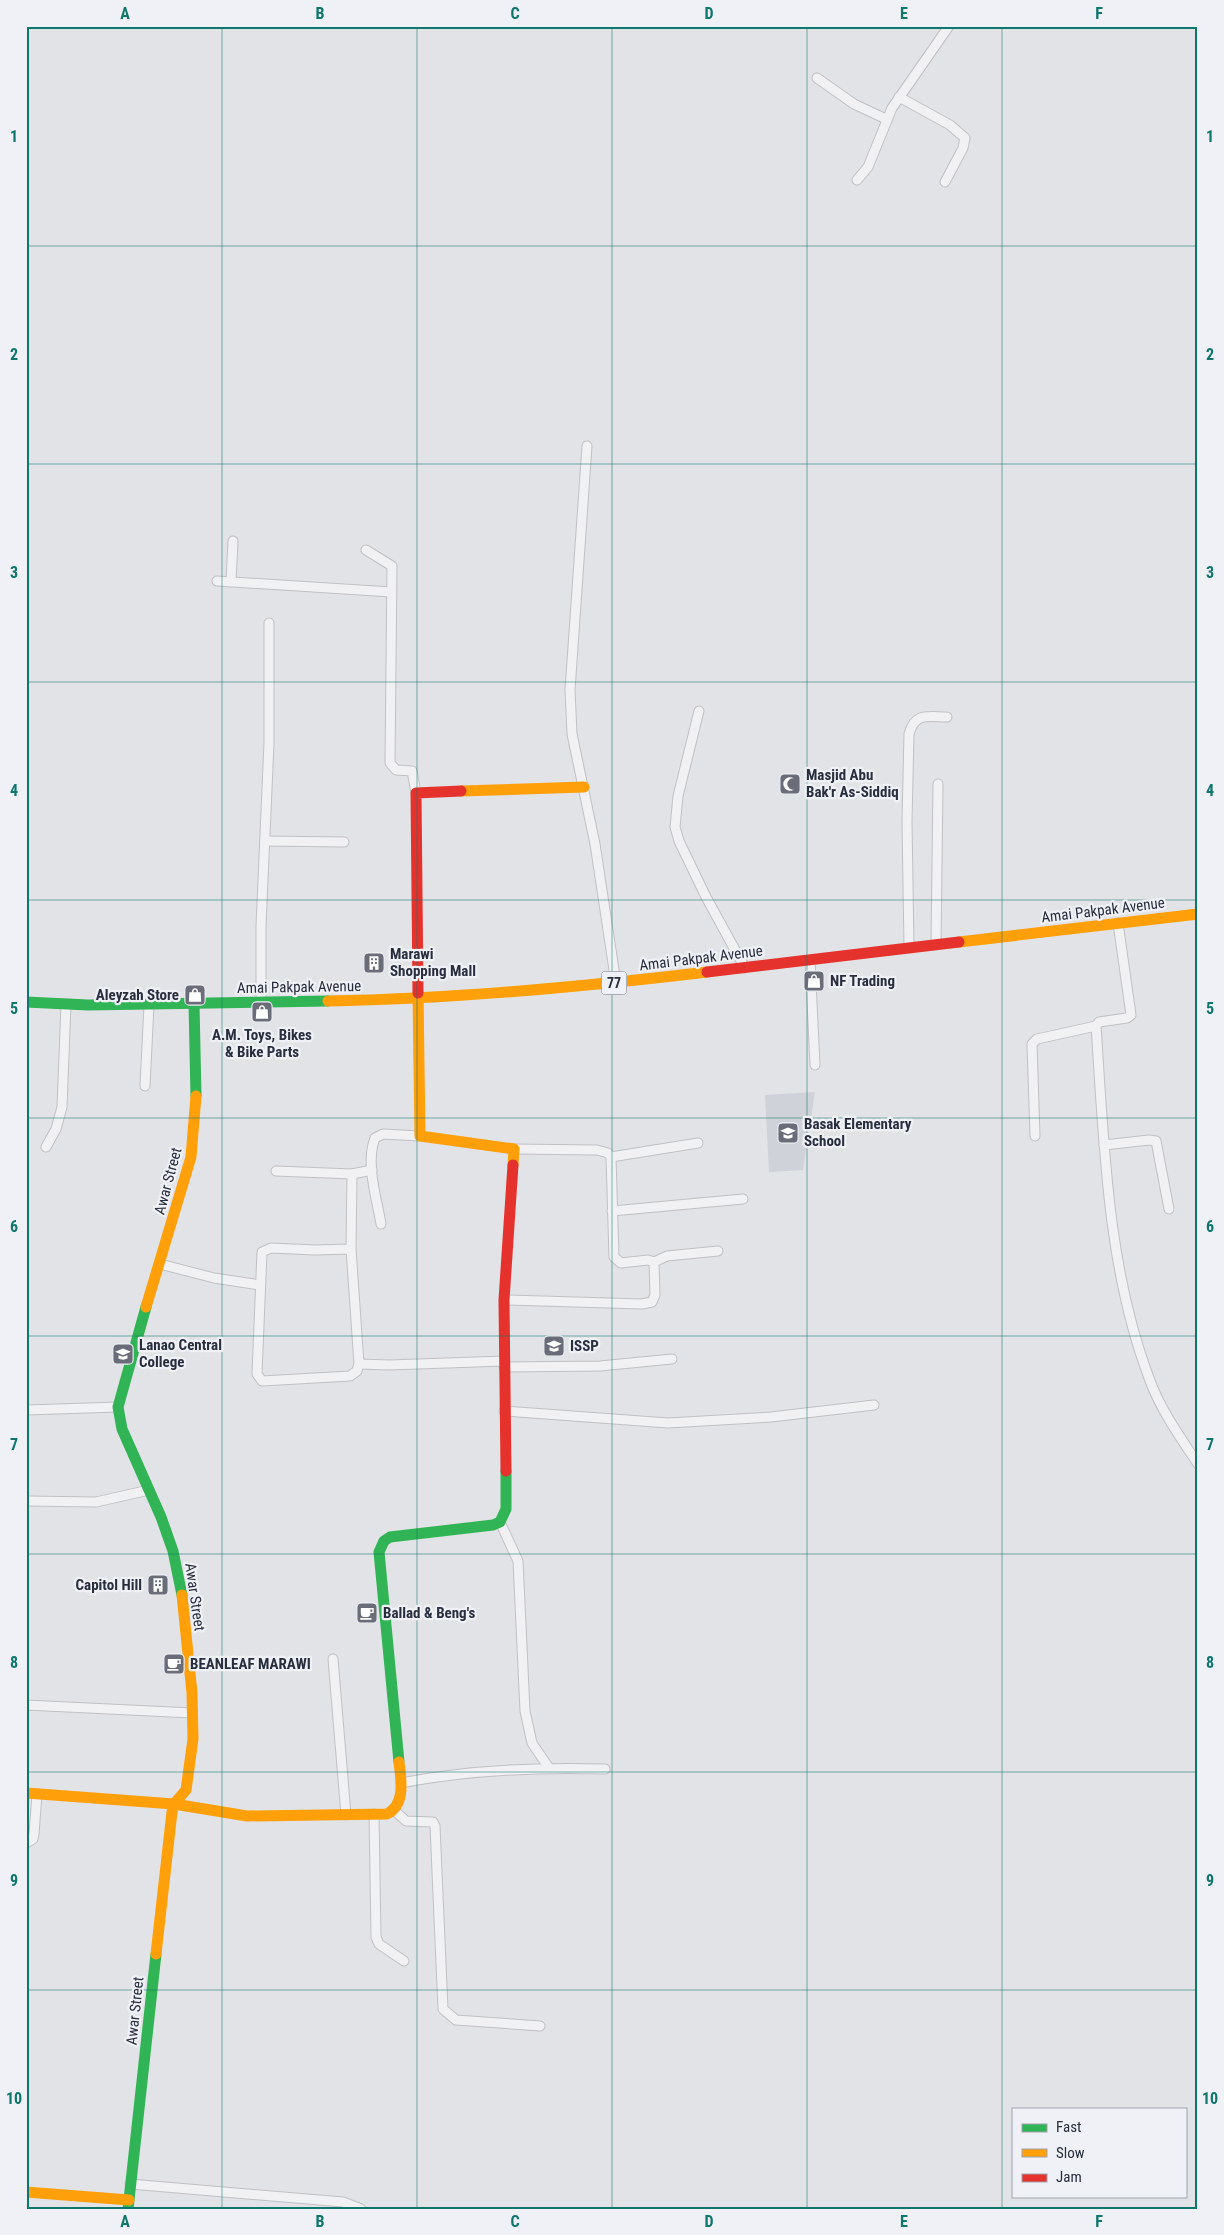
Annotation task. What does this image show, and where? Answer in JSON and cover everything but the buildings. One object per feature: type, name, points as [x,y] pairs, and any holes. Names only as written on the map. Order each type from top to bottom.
[{"type":"main road","points":[[32,1794],[174,1804],[247,1816],[387,1814],[395,1811],[398,1806],[401,1783],[379,1552],[381,1545],[390,1537],[493,1525],[500,1522],[506,1509],[504,1300],[514,1149],[420,1136],[420,1000],[416,794],[584,787]]},
{"type":"main road","name":"Amai Pakpak Avenue","points":[[26,1002],[149,1005],[420,1000],[616,983],[1118,923],[1197,916]]},
{"type":"main road","name":"Awar Street","points":[[128,2204],[160,1906],[174,1804],[186,1790],[193,1739],[180,1580],[161,1517],[129,1451],[118,1407],[125,1376],[184,1188],[195,1136],[194,1004]]},
{"type":"main road","points":[[26,2192],[128,2204]]},
{"type":"street","points":[[857,180],[868,167],[886,118],[949,26]]},
{"type":"street","points":[[817,78],[854,104],[886,118]]},
{"type":"street","points":[[899,97],[950,125],[965,138],[963,148],[945,182]]},
{"type":"street","points":[[587,446],[570,690],[574,749],[584,787],[616,983]]},
{"type":"street","points":[[231,582],[233,541]]},
{"type":"street","points":[[366,550],[392,566],[390,764],[396,770],[412,771],[416,794]]},
{"type":"street","points":[[217,581],[391,592]]},
{"type":"street","points":[[261,1003],[261,926],[269,743],[269,623]]},
{"type":"street","points":[[699,712],[678,796],[675,827],[679,841],[745,968]]},
{"type":"street","points":[[909,948],[907,821],[909,734],[916,719],[920,717],[947,717]]},
{"type":"street","points":[[936,944],[938,784]]},
{"type":"street","points":[[265,841],[344,842]]},
{"type":"street","points":[[1034,1136],[1032,1044],[1037,1040],[1096,1026],[1099,1022],[1127,1018],[1130,1015],[1118,923]]},
{"type":"street","points":[[810,960],[815,1065]]},
{"type":"street","points":[[46,1148],[56,1129],[62,1106],[66,1004]]},
{"type":"street","points":[[145,1086],[149,1005]]},
{"type":"street","points":[[1096,1026],[1106,1178],[1120,1264],[1136,1341],[1149,1380],[1161,1404],[1198,1464]]},
{"type":"street","points":[[381,1224],[372,1170],[372,1144],[378,1136],[420,1136]]},
{"type":"street","points":[[1104,1145],[1149,1140],[1156,1141],[1169,1209]]},
{"type":"street","points":[[611,1157],[698,1142]]},
{"type":"street","points":[[514,1149],[597,1150],[608,1153],[611,1157],[615,1260],[621,1263],[648,1260],[654,1262],[667,1256],[718,1251]]},
{"type":"street","points":[[276,1171],[352,1174],[372,1170]]},
{"type":"street","points":[[351,1249],[267,1248],[262,1254],[257,1374],[262,1381],[350,1376],[357,1371],[359,1364],[351,1249],[352,1174]]},
{"type":"street","points":[[612,1211],[743,1199]]},
{"type":"street","points":[[504,1300],[642,1304],[652,1302],[655,1295],[654,1262]]},
{"type":"street","points":[[160,1264],[214,1278],[260,1285]]},
{"type":"street","points":[[359,1364],[390,1366],[504,1364],[592,1366],[672,1359]]},
{"type":"street","points":[[504,1411],[668,1423],[771,1418],[874,1404]]},
{"type":"street","points":[[26,1410],[118,1407]]},
{"type":"street","points":[[26,1501],[96,1502],[149,1490]]},
{"type":"street","points":[[500,1522],[518,1561],[525,1711],[532,1743],[549,1768]]},
{"type":"street","points":[[332,1659],[346,1815]]},
{"type":"street","points":[[26,1705],[192,1714]]},
{"type":"street","points":[[401,1783],[464,1772],[549,1768],[605,1769]]},
{"type":"street","points":[[26,1843],[33,1839],[34,1834],[32,1794]]},
{"type":"street","points":[[395,1811],[406,1821],[429,1820],[433,1822],[434,1826],[442,2009],[456,2020],[540,2026]]},
{"type":"street","points":[[374,1814],[376,1937],[379,1944],[404,1961]]},
{"type":"street","points":[[130,2184],[343,2202],[361,2209]]},
{"type":"shaded area","name":"Basak Elementary School","points":[[815,1092],[803,1170],[769,1172],[765,1095]]},
{"type":"traffic: fast","points":[[26,1002],[88,1005],[328,1001]]},
{"type":"traffic: fast","points":[[194,1004],[196,1096]]},
{"type":"traffic: fast","points":[[146,1307],[118,1407],[122,1429],[161,1517],[173,1551],[182,1595]]},
{"type":"traffic: fast","points":[[399,1762],[379,1552],[384,1541],[390,1537],[493,1525],[500,1522],[506,1509],[506,1471]]},
{"type":"traffic: fast","points":[[128,2209],[156,1954]]},
{"type":"traffic: slow","points":[[461,791],[584,787]]},
{"type":"traffic: slow","points":[[959,942],[1198,914]]},
{"type":"traffic: slow","points":[[328,1001],[423,998],[518,991],[707,972]]},
{"type":"traffic: slow","points":[[418,993],[420,1136],[514,1149],[513,1165]]},
{"type":"traffic: slow","points":[[146,1307],[191,1157],[196,1096]]},
{"type":"traffic: slow","points":[[156,1954],[172,1812],[174,1804],[186,1790],[193,1739],[192,1693],[182,1595]]},
{"type":"traffic: slow","points":[[26,1793],[174,1804],[247,1816],[387,1814],[393,1810],[400,1798],[399,1762]]},
{"type":"traffic: slow","points":[[26,2192],[129,2200]]},
{"type":"traffic: jam","points":[[418,993],[416,793],[461,791]]},
{"type":"traffic: jam","points":[[707,972],[959,942]]},
{"type":"traffic: jam","points":[[506,1471],[504,1300],[513,1165]]},
{"type":"place","name":"Masjid Abu Bak'r As-Siddiq","points":[[790,784]]},
{"type":"place","name":"Marawi Shopping Mall","points":[[374,963]]},
{"type":"place","name":"NF Trading","points":[[814,981]]},
{"type":"place","name":"Aleyzah Store","points":[[195,995]]},
{"type":"place","name":"A.M. Toys, Bikes & Bike Parts","points":[[262,1012]]},
{"type":"place","name":"Basak Elementary School","points":[[788,1133]]},
{"type":"place","name":"ISSP","points":[[554,1346]]},
{"type":"place","name":"Lanao Central College","points":[[123,1354]]},
{"type":"place","name":"Capitol Hill","points":[[158,1585]]},
{"type":"place","name":"Ballad & Beng's","points":[[367,1613]]},
{"type":"place","name":"BEANLEAF MARAWI","points":[[174,1664]]}]
